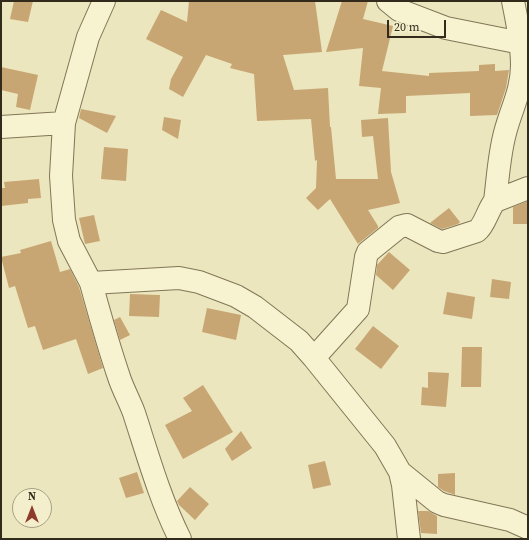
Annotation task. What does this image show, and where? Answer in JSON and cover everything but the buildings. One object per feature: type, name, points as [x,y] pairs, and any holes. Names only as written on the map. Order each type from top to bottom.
[{"type":"street","points":[[388,1],[399,10],[446,28],[525,43]]},
{"type":"street","points":[[314,358],[358,309],[368,252],[399,227],[407,225],[438,241],[443,242],[477,231],[481,228],[495,201],[500,157],[505,134],[521,81],[525,43],[513,1]]},
{"type":"street","points":[[102,2],[88,37],[64,123],[61,176],[64,220],[69,241],[91,283],[120,379],[133,411],[157,483],[180,539]]},
{"type":"street","points":[[1,127],[64,123]]},
{"type":"street","points":[[495,201],[528,188]]},
{"type":"street","points":[[91,283],[180,278],[199,282],[236,296],[255,307],[299,341],[314,358],[393,460],[436,502],[510,520],[528,528]]},
{"type":"street","points":[[393,460],[403,485],[409,539]]}]
